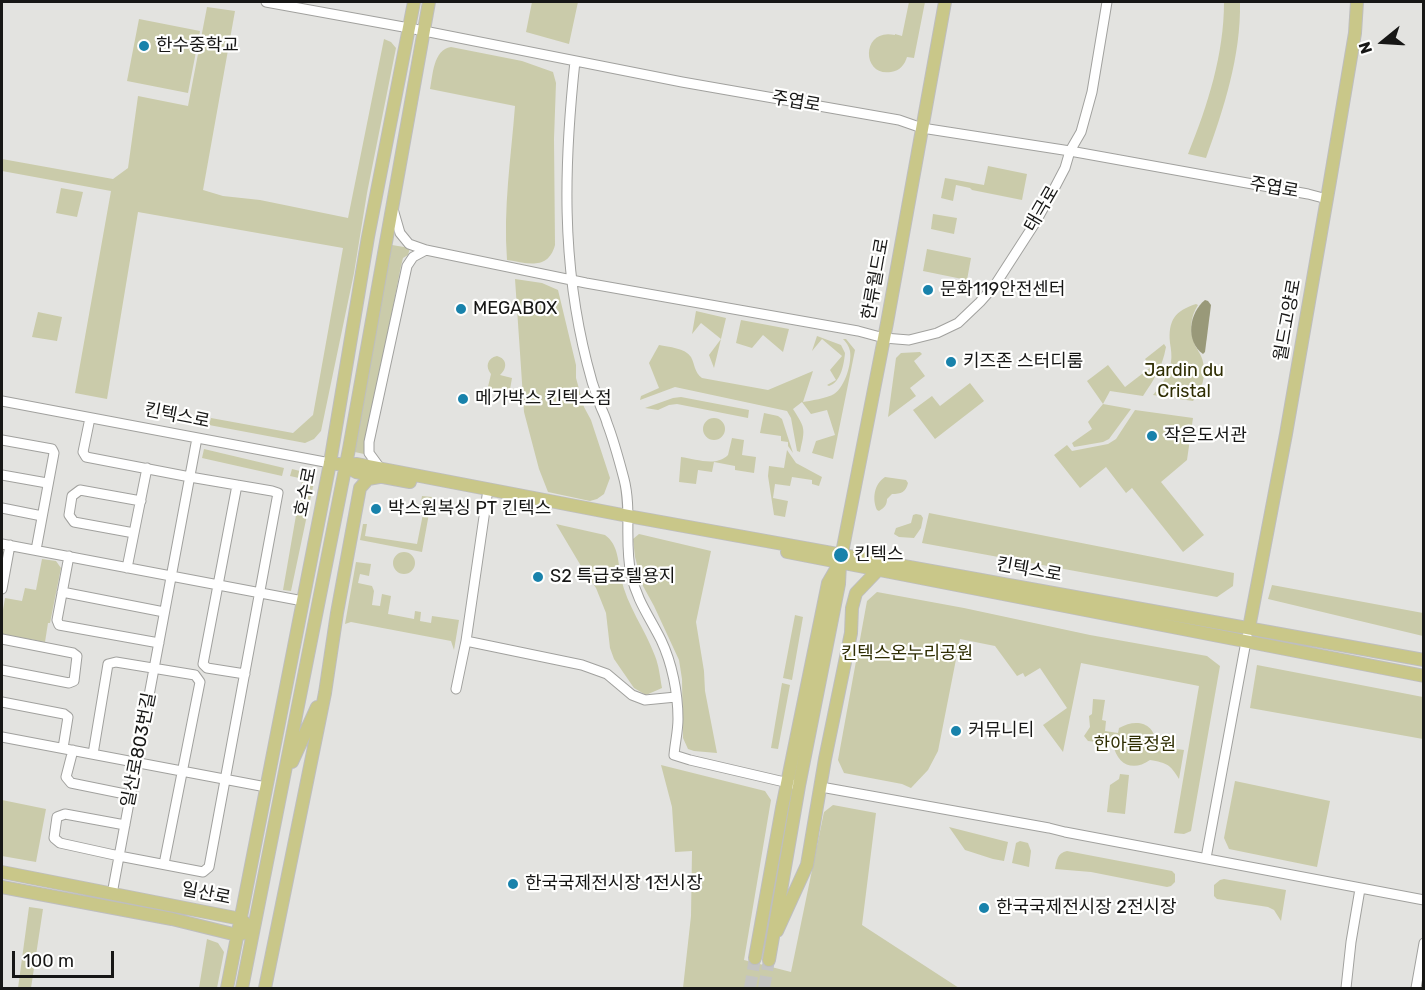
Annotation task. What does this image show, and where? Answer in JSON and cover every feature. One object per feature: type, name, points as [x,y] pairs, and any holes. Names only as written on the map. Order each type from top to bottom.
[{"type":"main road","name":"호수로","points":[[227,988],[330,463],[368,237],[414,2]]},
{"type":"main road","name":"호수로","points":[[242,988],[345,465],[429,2]]},
{"type":"main road","name":"한류월드로","points":[[844,560],[945,2]]},
{"type":"main road","name":"월드고양로","points":[[1249,628],[1327,199],[1355,33],[1357,2]]},
{"type":"main road","name":"킨텍스로","points":[[330,463],[345,465],[356,472],[380,473],[844,560],[1249,628],[1424,660]]},
{"type":"main road","name":"킨텍스로","points":[[380,473],[487,496],[628,518]]},
{"type":"main road","points":[[265,988],[325,693],[360,488],[368,479],[380,473]]},
{"type":"main road","name":"킨텍스로","points":[[844,560],[878,570],[1424,676]]},
{"type":"main road","points":[[755,958],[793,784],[808,742],[844,560]]},
{"type":"main road","points":[[769,960],[793,784],[828,583],[844,560]]},
{"type":"main road","points":[[770,945],[807,865],[856,593],[878,570]]},
{"type":"main road","points":[[283,780],[325,693]]},
{"type":"main road","points":[[808,742],[834,714]]},
{"type":"main road","points":[[253,853],[260,861],[255,890],[258,892],[262,889]]},
{"type":"main road","name":"일산로","points":[[2,872],[241,919],[254,930]]},
{"type":"main road","name":"일산로","points":[[2,887],[178,920],[237,935],[254,930]]},
{"type":"main road","points":[[178,920],[186,916],[204,919],[204,914],[199,911]]},
{"type":"street","name":"주엽로","points":[[266,2],[898,120],[922,128],[1070,151],[1327,199]]},
{"type":"street","name":"태극로","points":[[392,207],[404,239],[409,244],[426,250],[571,280],[858,331],[884,338],[909,340],[937,333],[958,323],[980,302],[1005,270],[1035,223],[1065,168],[1070,151],[1081,132],[1092,92],[1107,2]]},
{"type":"street","points":[[575,61],[566,172],[571,280],[587,362],[624,479],[628,518],[628,554],[635,590],[661,640],[674,680],[678,719],[674,755],[793,784]]},
{"type":"street","points":[[380,473],[369,453],[369,442],[407,266],[413,257],[426,250]]},
{"type":"street","name":"킨텍스로","points":[[2,401],[330,463]]},
{"type":"street","points":[[90,418],[83,452],[86,457],[273,491],[278,494],[209,867],[203,872],[60,843],[54,838],[57,817],[65,814],[125,825]]},
{"type":"street","name":"일산로803번길","points":[[112,894],[197,438]]},
{"type":"street","points":[[2,440],[52,449],[54,453],[36,550]]},
{"type":"street","points":[[128,568],[147,468]]},
{"type":"street","points":[[2,475],[47,483]]},
{"type":"street","points":[[237,485],[203,664],[207,668],[245,676]]},
{"type":"street","points":[[134,533],[74,522],[69,515],[72,496],[80,490],[141,501]]},
{"type":"street","points":[[456,689],[466,641],[487,496]]},
{"type":"street","points":[[2,508],[42,516]]},
{"type":"street","points":[[2,589],[6,544],[303,601]]},
{"type":"street","points":[[69,556],[58,625],[159,643]]},
{"type":"street","points":[[62,592],[164,612]]},
{"type":"street","points":[[1206,858],[1249,628]]},
{"type":"street","points":[[2,639],[77,656],[74,681],[69,683],[2,670]]},
{"type":"street","points":[[466,641],[582,665],[607,674],[632,695],[645,700],[676,697]]},
{"type":"street","points":[[93,754],[108,664],[116,662],[195,675],[200,682],[164,864]]},
{"type":"street","points":[[2,702],[64,714],[68,717],[63,748]]},
{"type":"street","points":[[2,737],[266,787]]},
{"type":"street","points":[[73,750],[66,777],[71,783],[130,795]]},
{"type":"street","points":[[821,787],[1424,900]]},
{"type":"street","points":[[1346,988],[1360,888]]},
{"type":"street","points":[[1416,988],[1424,943]]},
{"type":"green space","points":[[532,2],[578,2],[569,44],[526,32]]},
{"type":"green space","points":[[909,2],[925,2],[914,58],[907,57],[897,70],[881,72],[870,60],[871,45],[876,38],[884,34],[902,36]]},
{"type":"green space","points":[[1224,2],[1240,2],[1238,42],[1225,101],[1206,158],[1188,154],[1214,79],[1221,41]]},
{"type":"green space","points":[[207,7],[235,11],[203,190],[223,196],[260,200],[348,218],[384,39],[396,48],[367,193],[354,273],[321,431],[314,439],[305,443],[209,425],[211,418],[293,433],[313,415],[343,248],[138,212],[107,399],[75,393],[111,191],[2,171],[2,159],[113,179],[128,168],[138,96],[188,106]]},
{"type":"green space","points":[[139,19],[200,31],[188,93],[127,81]]},
{"type":"green space","points":[[451,47],[522,61],[553,72],[556,83],[555,245],[552,253],[542,262],[507,260],[507,202],[515,106],[430,89],[437,58],[445,49]]},
{"type":"green space","points":[[988,166],[1027,174],[1022,200],[956,185],[953,201],[941,198],[945,178],[984,185]]},
{"type":"green space","points":[[61,188],[83,192],[77,217],[56,213]]},
{"type":"green space","points":[[933,214],[957,218],[954,234],[931,229]]},
{"type":"green space","points":[[392,245],[410,248],[401,266],[364,454],[350,451]]},
{"type":"green space","points":[[927,249],[971,258],[967,280],[923,271]]},
{"type":"green space","points":[[515,279],[542,283],[558,290],[584,407],[591,420],[610,478],[604,494],[597,499],[590,501],[548,492],[539,469],[524,412]]},
{"type":"green space","name":"Jardin du Cristal","points":[[1198,305],[1193,314],[1191,330],[1204,367],[1201,388],[1193,401],[1153,395],[1164,380],[1170,366],[1172,322],[1178,313]]},
{"type":"green space","points":[[696,311],[726,318],[721,339],[701,323],[692,334]]},
{"type":"green space","points":[[38,312],[62,317],[57,341],[32,337]]},
{"type":"green space","points":[[741,320],[789,329],[783,352],[763,335],[752,348],[736,343]]},
{"type":"green space","points":[[817,336],[841,345],[845,353],[839,377],[833,384],[829,386],[827,385],[836,380],[830,370],[842,356],[822,339],[812,351]]},
{"type":"green space","points":[[721,339],[714,368],[709,355]]},
{"type":"green space","points":[[843,339],[846,339],[855,350],[833,459],[812,453],[816,441],[835,435],[827,410],[811,414],[802,402],[793,409],[803,429],[800,452],[797,451],[791,418],[787,411],[675,387],[640,400],[641,396],[659,388],[649,363],[659,345],[676,348],[688,354],[702,378],[768,390],[813,371],[803,402],[827,397],[838,391],[849,368],[850,351]]},
{"type":"green space","points":[[1164,344],[1166,347],[1160,367],[1143,396],[1110,391],[1103,404],[1087,381],[1108,365],[1125,387],[1151,367],[1145,359]]},
{"type":"green space","points":[[920,352],[922,354],[914,361],[925,376],[910,388],[916,396],[888,417],[896,358],[901,353]]},
{"type":"green space","points":[[497,356],[505,362],[504,370],[500,375],[512,378],[509,395],[487,391],[491,374],[488,363]]},
{"type":"green space","points":[[970,383],[984,401],[935,439],[913,410],[932,396],[940,406]]},
{"type":"green space","points":[[681,397],[749,410],[748,418],[677,404],[658,410],[645,408]]},
{"type":"green space","points":[[1103,404],[1131,409],[1109,439],[1074,447],[1072,443],[1092,429],[1088,422]]},
{"type":"green space","points":[[1135,410],[1193,418],[1187,460],[1161,482],[1204,535],[1183,552],[1132,488],[1126,493],[1106,467],[1080,488],[1054,455],[1067,445],[1072,451],[1108,444],[1116,439]]},
{"type":"green space","points":[[764,413],[782,419],[793,453],[788,442],[781,441],[781,436],[760,433]]},
{"type":"green space","points":[[714,418],[722,421],[725,429],[722,437],[714,440],[706,437],[703,429],[706,421]]},
{"type":"green space","points":[[732,438],[744,440],[742,455],[756,457],[754,473],[735,470],[735,466],[714,462],[712,472],[698,470],[696,484],[679,482],[681,457],[718,461],[728,455]]},
{"type":"green space","points":[[204,449],[284,468],[282,476],[202,458]]},
{"type":"green space","points":[[787,450],[796,463],[822,477],[819,486],[812,484],[812,480],[792,477],[790,486],[775,484],[773,498],[788,501],[785,517],[774,515],[768,476],[769,466],[784,468]]},
{"type":"green space","points":[[292,469],[304,472],[314,482],[291,591],[283,590],[302,481],[290,476]]},
{"type":"green space","points":[[885,477],[906,480],[908,483],[903,492],[892,494],[879,511],[875,506],[874,497],[878,484]]},
{"type":"green space","points":[[422,496],[432,497],[422,552],[360,540],[363,524],[367,524],[365,536],[417,544],[423,514],[419,513]]},
{"type":"green space","points":[[929,513],[1234,573],[1233,586],[1217,597],[922,543]]},
{"type":"green space","points":[[916,514],[923,518],[921,528],[914,538],[899,537],[894,534],[896,528],[911,523],[913,515]]},
{"type":"green space","points":[[556,524],[605,535],[610,539],[617,555],[624,588],[655,656],[662,688],[646,695],[634,688],[614,659],[610,648],[606,613],[596,588]]},
{"type":"green space","points":[[639,534],[711,551],[696,622],[705,691],[717,753],[688,749],[683,738],[682,679],[679,660],[643,586],[633,539]]},
{"type":"green space","points":[[400,552],[408,552],[415,559],[415,567],[408,574],[400,574],[393,567],[393,559]]},
{"type":"green space","points":[[42,559],[56,561],[61,568],[45,642],[2,634],[5,598],[22,601],[25,588],[36,590]]},
{"type":"green space","points":[[356,562],[371,564],[369,576],[360,574],[358,583],[372,586],[374,591],[372,605],[380,606],[382,594],[391,596],[388,614],[414,619],[415,611],[421,612],[420,621],[431,623],[432,616],[459,620],[454,650],[451,641],[351,622],[345,624]]},
{"type":"green space","points":[[1272,585],[1423,613],[1423,636],[1268,599]]},
{"type":"green space","name":"킨텍스온누리공원","points":[[877,592],[1207,656],[1220,666],[1191,831],[1184,834],[1174,833],[1199,686],[1081,663],[1063,752],[1043,725],[1067,708],[1040,668],[1025,677],[1023,673],[1017,676],[995,646],[960,639],[938,751],[928,770],[911,788],[902,784],[844,773],[838,760],[867,601]]},
{"type":"green space","points":[[795,615],[803,617],[792,680],[783,678]]},
{"type":"green space","points":[[1257,665],[1423,697],[1423,739],[1250,708]]},
{"type":"green space","points":[[782,683],[790,685],[778,749],[771,748]]},
{"type":"green space","name":"한아름정원","points":[[1093,699],[1105,700],[1102,720],[1106,721],[1105,731],[1118,733],[1119,728],[1125,725],[1144,724],[1153,732],[1156,746],[1184,750],[1179,779],[1164,763],[1150,760],[1138,766],[1132,766],[1118,757],[1113,744],[1088,741],[1084,736],[1090,727],[1089,716],[1092,714]]},
{"type":"green space","points":[[661,765],[765,791],[771,800],[744,960],[791,972],[824,812],[833,805],[876,813],[862,925],[959,988],[683,988],[691,916],[692,851],[675,852],[672,807]]},
{"type":"green space","points":[[1120,774],[1129,775],[1125,814],[1107,812],[1110,785],[1119,779]]},
{"type":"green space","points":[[1235,781],[1330,801],[1317,867],[1229,849],[1224,838]]},
{"type":"green space","points":[[2,800],[46,809],[36,862],[2,856]]},
{"type":"green space","points":[[949,827],[1008,842],[1004,861],[965,850]]},
{"type":"green space","points":[[1020,841],[1028,843],[1031,851],[1029,867],[1012,863],[1016,843]]},
{"type":"green space","points":[[1067,851],[1172,871],[1175,874],[1175,882],[1167,887],[1091,872],[1055,869],[1059,855]]},
{"type":"green space","points":[[1224,879],[1286,890],[1281,921],[1274,910],[1268,907],[1217,899],[1214,896],[1214,885]]},
{"type":"green space","points":[[29,907],[43,909],[31,988],[18,988]]},
{"type":"green space","points":[[207,939],[218,943],[224,952],[217,988],[199,988]]},
{"type":"shaded area","points":[[1205,300],[1211,305],[1203,354],[1193,342],[1191,327],[1195,312]]},
{"type":"tunnel","points":[[750,988],[755,958]]},
{"type":"tunnel","points":[[764,988],[769,960]]},
{"type":"place","name":"한수중학교","points":[[144,46]]},
{"type":"place","name":"문화119안전센터","points":[[928,290]]},
{"type":"place","name":"MEGABOX","points":[[461,309]]},
{"type":"place","name":"키즈존 스터디룸","points":[[951,362]]},
{"type":"place","name":"메가박스 킨텍스점","points":[[463,399]]},
{"type":"place","name":"작은도서관","points":[[1152,436]]},
{"type":"place","name":"박스원복싱 PT 킨텍스","points":[[376,509]]},
{"type":"place","name":"킨텍스","points":[[841,555]]},
{"type":"place","name":"S2 특급호텔용지","points":[[538,577]]},
{"type":"place","name":"커뮤니티","points":[[956,731]]},
{"type":"place","name":"한국국제전시장 1전시장","points":[[513,884]]},
{"type":"place","name":"한국국제전시장 2전시장","points":[[984,908]]}]
